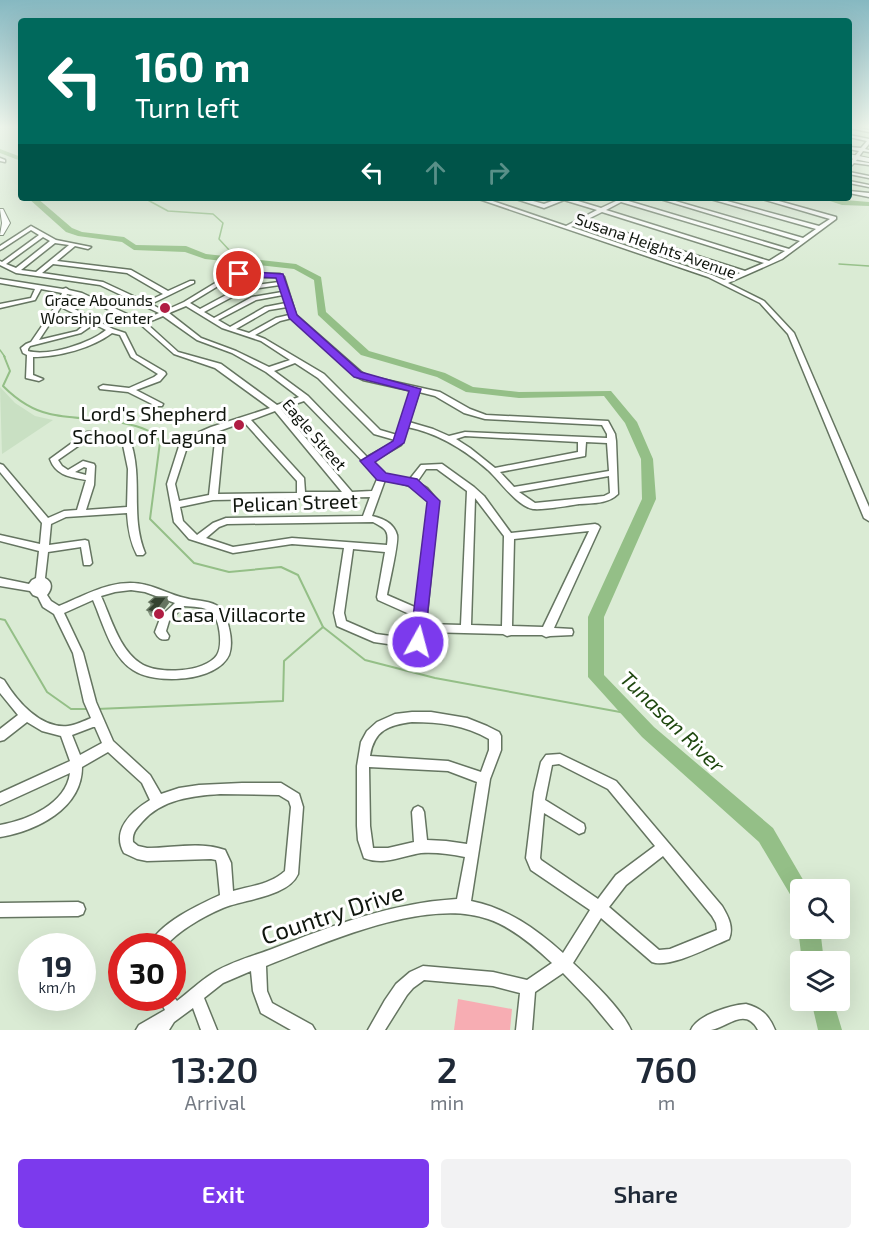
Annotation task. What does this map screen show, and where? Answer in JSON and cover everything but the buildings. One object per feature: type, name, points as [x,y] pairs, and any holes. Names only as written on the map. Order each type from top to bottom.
[{"type":"main road","points":[[0,211],[6,223],[0,233]]},
{"type":"street","points":[[852,188],[869,186]]},
{"type":"street","points":[[852,189],[869,193]]},
{"type":"street","points":[[852,198],[869,201]]},
{"type":"street","name":"Susana Heights Avenue","points":[[488,201],[725,282],[762,302],[791,333],[869,518]]},
{"type":"street","points":[[526,201],[544,206],[556,201]]},
{"type":"street","points":[[572,201],[770,263]]},
{"type":"street","points":[[566,228],[618,201]]},
{"type":"street","points":[[628,201],[790,251]]},
{"type":"street","points":[[670,201],[804,240]]},
{"type":"street","points":[[721,201],[820,228]]},
{"type":"street","points":[[725,282],[770,263],[834,218],[773,201]]},
{"type":"street","points":[[581,220],[746,273]]},
{"type":"street","points":[[0,248],[29,228],[54,241],[88,247]]},
{"type":"street","points":[[41,236],[1,264],[16,271],[96,281],[164,313],[200,339],[234,352],[268,369],[305,398],[382,477],[412,482],[434,501],[422,615],[416,644],[374,638],[341,622],[339,613],[349,545]]},
{"type":"street","points":[[16,271],[54,241]]},
{"type":"street","points":[[37,274],[74,245]]},
{"type":"street","points":[[52,262],[129,272],[168,294]]},
{"type":"street","points":[[142,323],[186,303],[232,275],[275,274],[281,277],[293,316],[357,374],[437,394],[467,411],[485,417],[605,423],[612,441],[614,494],[610,498],[534,506],[493,471],[448,439],[427,427],[405,424]]},
{"type":"street","points":[[34,343],[68,290],[84,279]]},
{"type":"street","name":"Eagle Street","points":[[0,281],[68,290],[142,323],[176,352],[218,366],[276,408],[349,494]]},
{"type":"street","points":[[146,303],[192,282]]},
{"type":"street","points":[[201,311],[243,288],[283,283]]},
{"type":"street","points":[[0,306],[33,300],[39,287]]},
{"type":"street","points":[[214,320],[254,298],[286,293]]},
{"type":"street","points":[[186,303],[231,329],[251,335],[323,377],[379,433],[400,439]]},
{"type":"street","points":[[60,304],[123,334],[133,357],[162,374],[157,379],[130,390]]},
{"type":"street","points":[[231,329],[267,308],[288,305]]},
{"type":"street","points":[[251,335],[278,319],[293,316]]},
{"type":"street","points":[[39,380],[29,376],[30,356],[24,348],[34,343],[79,332],[94,321]]},
{"type":"street","points":[[30,356],[95,342],[111,330]]},
{"type":"street","points":[[268,369],[295,360]]},
{"type":"street","points":[[103,387],[130,390],[159,404]]},
{"type":"street","points":[[367,461],[395,447],[400,439],[416,389]]},
{"type":"street","points":[[305,398],[185,440],[171,484],[182,528],[198,540],[241,550],[292,541],[390,549]]},
{"type":"street","points":[[245,418],[301,480],[301,495]]},
{"type":"street","points":[[213,497],[219,441],[214,429]]},
{"type":"street","points":[[89,478],[67,474],[56,465],[54,459],[86,436],[94,434],[127,443],[132,538],[140,553]]},
{"type":"street","points":[[448,439],[465,434],[612,441]]},
{"type":"street","points":[[493,471],[582,454],[582,440]]},
{"type":"street","points":[[67,474],[87,463],[91,466],[90,485],[81,512]]},
{"type":"street","points":[[412,482],[424,467],[439,466],[481,498],[509,536],[507,632]]},
{"type":"street","points":[[0,467],[47,522],[38,587],[47,604],[58,611],[78,653],[94,712],[109,745],[146,779],[158,802]]},
{"type":"street","points":[[514,490],[613,473]]},
{"type":"street","points":[[367,517],[382,477]]},
{"type":"street","points":[[466,629],[471,489]]},
{"type":"street","points":[[176,505],[213,497],[376,494]]},
{"type":"street","points":[[47,522],[58,516],[81,512],[132,510]]},
{"type":"street","name":"Pelican Street","points":[[198,540],[216,525],[226,521],[367,517],[382,522],[392,530],[382,597],[422,615]]},
{"type":"street","points":[[509,536],[595,527],[546,633]]},
{"type":"street","points":[[0,538],[45,549],[85,543],[87,563]]},
{"type":"street","points":[[0,582],[38,587]]},
{"type":"street","points":[[58,611],[96,595],[119,587],[142,586],[182,602],[211,607],[218,611],[222,617],[226,649],[215,665],[169,676],[139,670],[125,660],[96,595]]},
{"type":"street","points":[[164,636],[160,632],[161,626],[182,602]]},
{"type":"street","points":[[420,628],[568,632]]},
{"type":"street","points":[[0,685],[21,711],[44,726],[64,731],[94,712]]},
{"type":"street","points":[[0,736],[27,715]]},
{"type":"street","points":[[463,907],[484,779],[495,750],[495,736],[485,729],[459,721],[427,717],[392,719],[369,736],[364,760],[364,838],[369,853],[382,856],[421,847],[448,847],[472,852]]},
{"type":"street","points":[[0,831],[34,823],[64,800],[72,784],[76,764],[64,731]]},
{"type":"street","points":[[0,799],[76,764],[109,745]]},
{"type":"street","points":[[550,759],[560,759],[612,785],[665,847],[717,911],[723,921],[724,934],[670,956],[657,957],[599,908],[536,865],[533,858],[539,803],[547,762],[550,759]]},
{"type":"street","points":[[364,760],[448,766],[484,779]]},
{"type":"street","points":[[169,933],[227,899],[284,882],[291,874],[296,834],[295,798],[281,789],[195,791],[158,802],[128,828],[126,841],[128,847],[137,852],[174,854],[205,851],[220,855],[224,863],[227,899]]},
{"type":"street","points":[[539,803],[579,828]]},
{"type":"street","points":[[418,812],[421,847]]},
{"type":"street","points":[[376,1030],[405,984],[414,976],[423,973],[493,979],[528,988],[564,964],[599,908],[621,880],[665,847]]},
{"type":"street","name":"Country Drive","points":[[144,1030],[172,1015],[218,978],[258,962],[381,919],[423,910],[463,907],[485,910],[529,933],[597,997],[623,1030]]},
{"type":"street","points":[[0,910],[78,909]]},
{"type":"street","points":[[258,962],[260,992],[266,1008],[308,1030]]},
{"type":"street","points":[[524,1030],[528,988]]},
{"type":"street","points":[[196,996],[209,1030]]},
{"type":"street","points":[[171,1011],[172,1015]]},
{"type":"street","points":[[699,1030],[735,1012],[745,1011],[753,1012],[761,1018],[767,1030]]},
{"type":"street","name":"Country Drive","points":[[160,1030],[172,1015]]},
{"type":"shaded area","points":[[0,387],[15,403],[35,416],[53,420],[2,454]]},
{"type":"shaded area","points":[[458,999],[512,1009],[510,1030],[454,1030]]},
{"type":"waterway","name":"Tunasan River","points":[[35,201],[69,230],[81,234],[124,240],[134,247],[186,249],[205,256],[296,267],[318,279],[321,313],[365,353],[441,375],[470,390],[519,395],[607,393],[631,422],[647,459],[649,499],[596,617],[596,677],[648,732],[766,835],[792,879]]},
{"type":"waterway","points":[[150,201],[168,211],[213,214],[223,223],[219,239],[230,251],[233,261]]},
{"type":"waterway","points":[[835,201],[869,204]]},
{"type":"waterway","points":[[839,264],[869,266]]},
{"type":"waterway","points":[[0,350],[5,357]]},
{"type":"waterway","points":[[4,356],[10,371],[3,386],[30,407],[62,416],[127,424],[153,434],[160,442],[150,519],[194,563],[229,572],[281,567],[298,575],[323,627]]},
{"type":"waterway","points":[[0,619],[5,620],[47,692],[71,709],[88,709]]},
{"type":"waterway","points":[[97,709],[283,701],[284,661],[323,627]]},
{"type":"waterway","points":[[323,627],[365,660],[435,678],[631,714]]},
{"type":"waterway","name":"Tunasan River","points":[[810,939],[812,951]]},
{"type":"waterway","name":"Tunasan River","points":[[825,1011],[830,1030]]},
{"type":"place","name":"Grace Abounds Worship Center","points":[[165,308]]},
{"type":"place","name":"Lord's Shepherd School of Laguna","points":[[239,425]]},
{"type":"place","name":"Casa Villacorte","points":[[159,614]]},
{"type":"route","points":[[239,274],[280,276],[288,305],[299,324],[357,374],[378,382],[416,389],[398,443],[390,450],[367,461],[382,477],[412,482],[429,494],[434,501],[418,642]]}]
